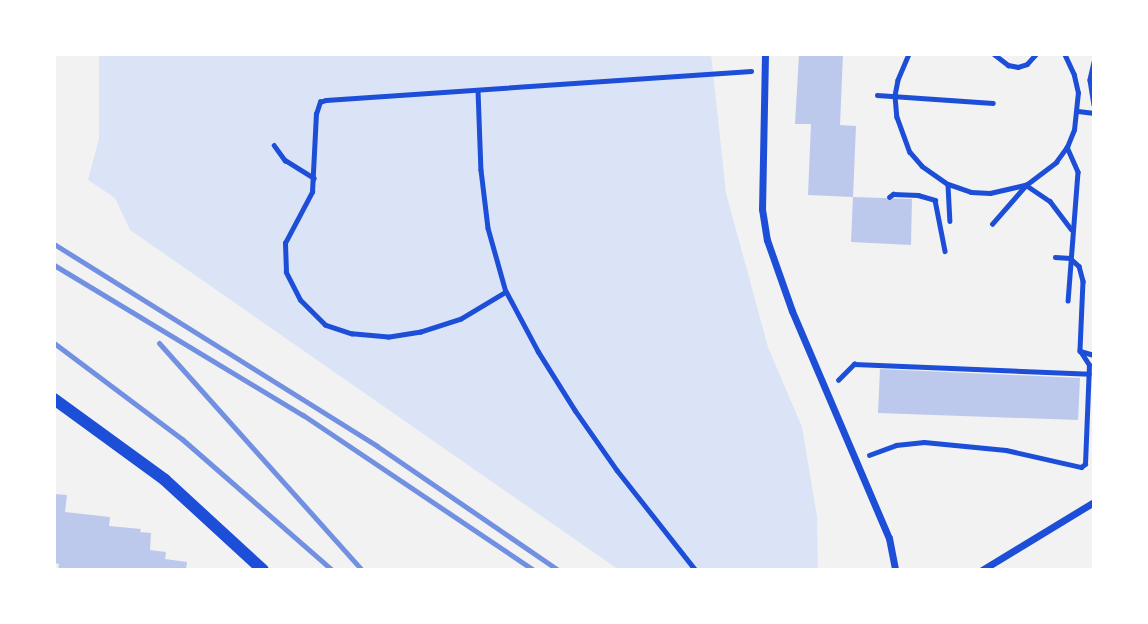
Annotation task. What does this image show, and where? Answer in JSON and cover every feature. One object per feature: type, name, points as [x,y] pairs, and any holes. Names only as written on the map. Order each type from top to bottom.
[{"type":"street","points":[[765,54],[762,209],[767,240],[792,311],[889,538],[895,570]]},
{"type":"street","points":[[54,399],[165,480],[263,570]]},
{"type":"street","points":[[982,570],[1094,502]]},
{"type":"path","points":[[909,54],[898,80],[895,96],[899,126],[910,152],[922,166],[948,184],[971,192],[990,193],[1026,185],[1051,201],[1072,229]]},
{"type":"path","points":[[994,54],[1008,65],[1018,67],[1027,64],[1036,54]]},
{"type":"path","points":[[992,224],[1026,185],[1056,162],[1067,147],[1078,111],[1074,75],[1064,54]]},
{"type":"path","points":[[1094,62],[1090,80],[1094,105]]},
{"type":"path","points":[[506,292],[461,319],[421,332],[371,337],[325,325],[300,300],[286,272],[286,236],[307,203],[314,177],[316,114],[320,103],[326,100],[764,70]]},
{"type":"path","points":[[478,90],[481,170],[488,228],[506,292],[538,352],[575,411],[617,471],[695,570]]},
{"type":"path","points":[[877,95],[993,103]]},
{"type":"path","points":[[1078,111],[1094,113]]},
{"type":"path","points":[[274,145],[285,160],[314,177]]},
{"type":"path","points":[[1067,147],[1077,172],[1068,301]]},
{"type":"path","points":[[948,184],[950,221]]},
{"type":"path","points":[[889,197],[892,194],[918,195],[935,200],[946,251]]},
{"type":"path","points":[[856,461],[896,445],[924,442],[1006,450],[1081,467],[1085,464],[1089,365],[1080,351],[1083,281],[1079,266],[1070,258],[1055,257]]},
{"type":"path","points":[[1080,351],[1094,355]]},
{"type":"path","points":[[827,392],[854,363],[1089,374]]},
{"type":"shaded area","points":[[99,54],[711,54],[726,193],[768,347],[802,427],[817,516],[818,570],[619,570],[130,230],[115,198],[88,180],[99,138]]},
{"type":"building","points":[[799,54],[843,54],[840,125],[856,126],[853,197],[808,195],[811,124],[795,124]]},
{"type":"building","points":[[853,197],[912,199],[911,245],[851,242]]},
{"type":"building","points":[[880,369],[1080,378],[1078,420],[878,413]]},
{"type":"building","points":[[54,494],[67,495],[65,512],[110,517],[109,526],[141,529],[140,532],[151,533],[150,550],[166,552],[165,559],[187,562],[186,570],[58,570],[59,564],[54,563]]},
{"type":"railway","points":[[54,244],[377,446],[558,570]]},
{"type":"railway","points":[[54,265],[303,415],[534,570]]},
{"type":"railway","points":[[54,343],[182,439],[332,570]]},
{"type":"railway","points":[[159,343],[362,570]]}]
